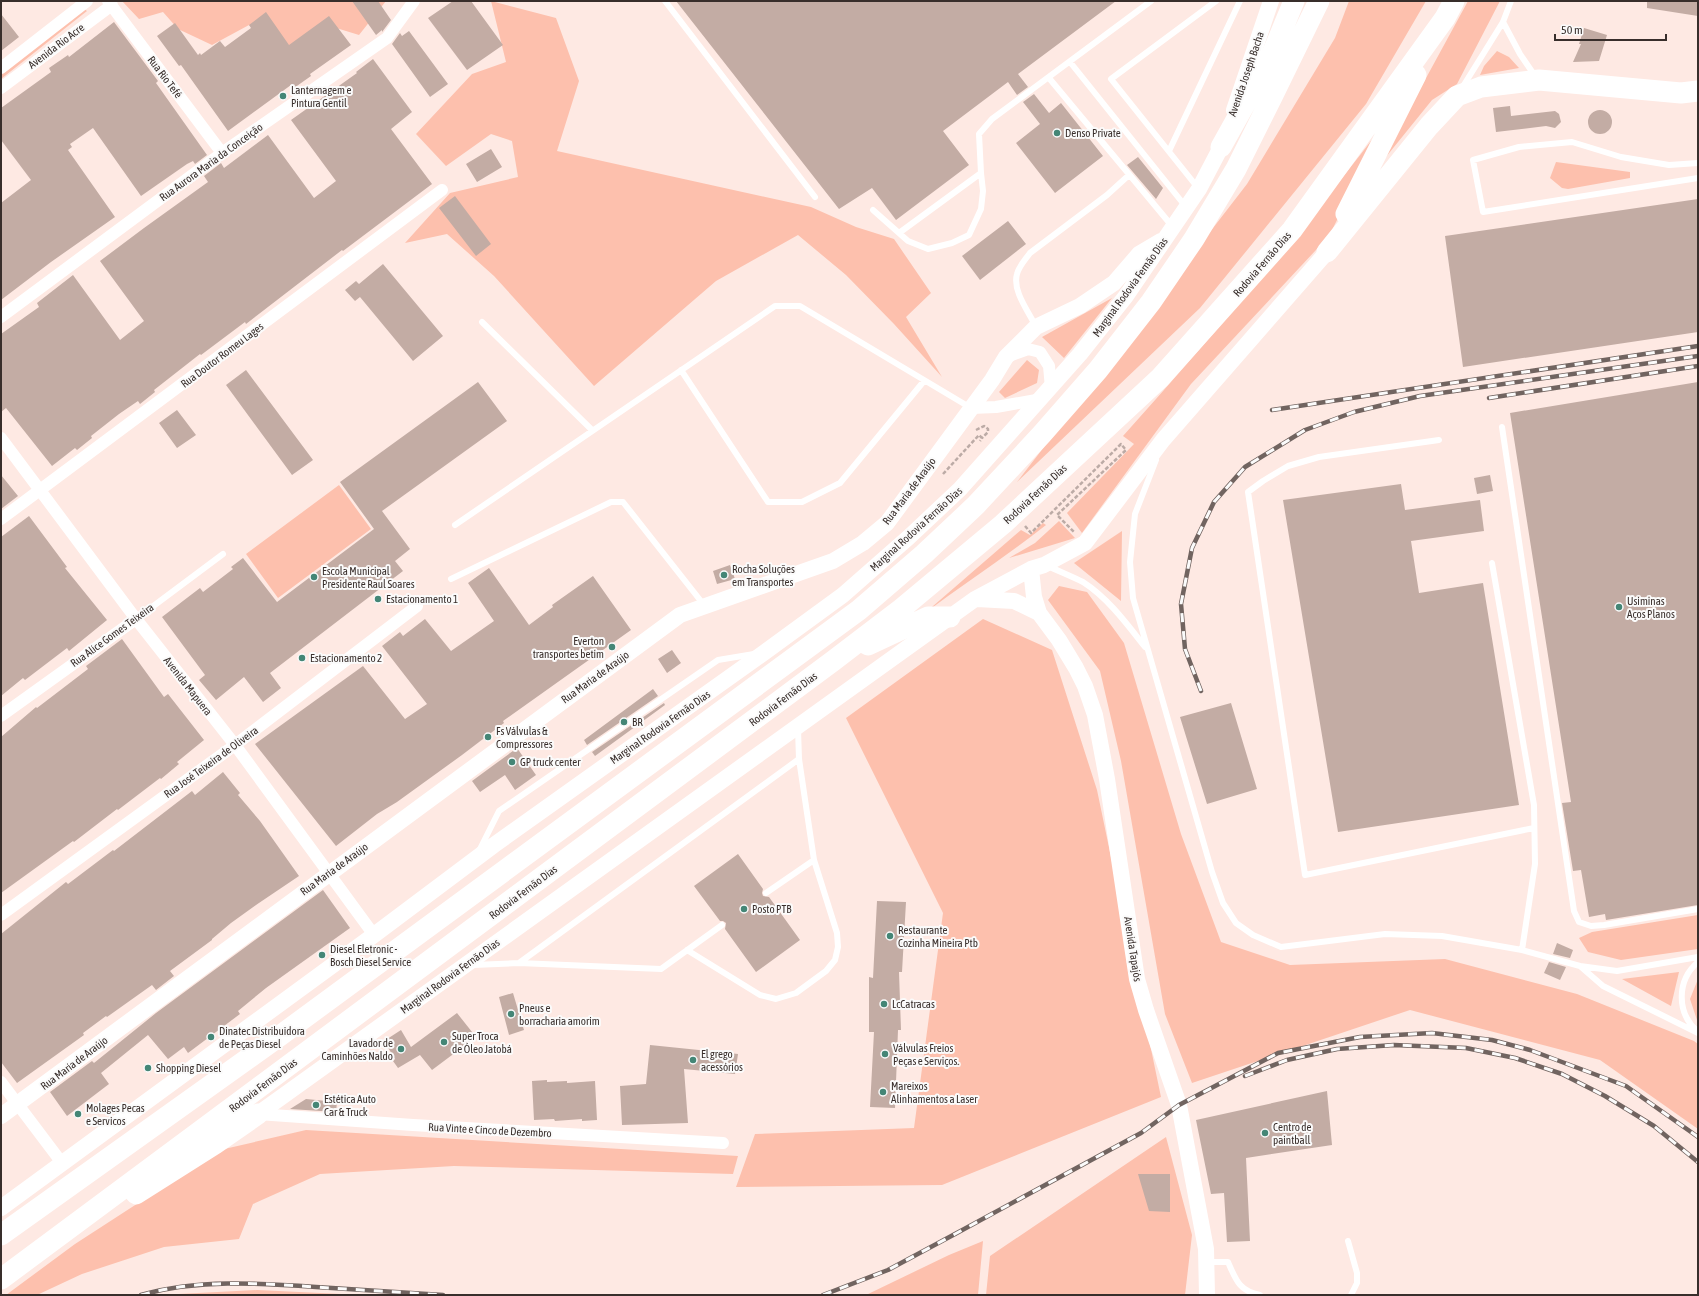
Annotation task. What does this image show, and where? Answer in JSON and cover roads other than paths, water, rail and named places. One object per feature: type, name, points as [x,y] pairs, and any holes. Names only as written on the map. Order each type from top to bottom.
[{"type":"highway","points":[[1221,147],[1270,59],[1294,1]]},
{"type":"highway","points":[[1,1235],[281,1035],[859,610],[924,554],[976,505],[1042,434],[1098,370],[1151,302],[1194,239],[1236,169],[1319,1]]},
{"type":"highway","points":[[1327,252],[1449,9]]},
{"type":"highway","name":"Rodovia Fernão Dias","points":[[1,1280],[833,661],[901,609],[1003,524],[1160,378],[1292,230],[1449,9]]},
{"type":"highway","points":[[1327,252],[1415,144],[1457,96],[1481,87],[1538,80],[1681,93],[1698,91]]},
{"type":"highway","points":[[833,661],[928,617],[950,617]]},
{"type":"highway","points":[[1,1280],[215,1144],[258,1114]]},
{"type":"highway","points":[[1,1229],[23,1219]]},
{"type":"main road","name":"Avenida Joseph Bacha","points":[[1221,147],[1271,1]]},
{"type":"main road","name":"Marginal Rodovia Fernão Dias","points":[[1,1208],[374,935],[475,859],[843,595],[920,527],[960,489],[1046,394],[1126,296],[1198,189],[1221,147]]},
{"type":"main road","name":"Rua Maria de Araújo","points":[[1,1116],[18,1105],[328,874],[680,615],[833,561],[863,543],[887,523],[971,408],[1006,357],[1036,327],[1080,306],[1114,283],[1139,254],[1169,233]]},
{"type":"main road","name":"Marginal Rodovia Fernão Dias","points":[[258,1114],[975,599],[1085,543],[1164,440],[1327,252]]},
{"type":"main road","name":"Avenida Tapajós","points":[[1038,567],[1034,597],[1039,612],[1059,640],[1076,668],[1085,686],[1095,715],[1107,779],[1137,979],[1146,1010],[1179,1105],[1206,1249],[1207,1295]]},
{"type":"main road","points":[[975,599],[1014,601],[1039,612]]},
{"type":"street","name":"Avenida Rio Acre","points":[[1,68],[87,1]]},
{"type":"street","name":"Rua Aurora Maria da Conceição","points":[[1,317],[222,153],[387,38],[414,1]]},
{"type":"street","name":"Avenida Rio Acre","points":[[1,88],[110,3]]},
{"type":"street","name":"Rua Rio Tefé","points":[[110,3],[222,153]]},
{"type":"street","name":"Rua Doutor Romeu Lages","points":[[1,519],[442,190]]},
{"type":"street","points":[[971,408],[996,408],[1046,394],[1049,366],[1040,352],[1028,348],[1006,357]]},
{"type":"street","name":"Avenida Mapuera","points":[[1,438],[136,619],[235,745],[374,935]]},
{"type":"street","name":"Rua José Teixeira de Oliveira","points":[[1,915],[235,745],[417,606]]},
{"type":"street","name":"Rua Alice Gomes Teixeira","points":[[1,716],[136,619]]},
{"type":"street","points":[[1,1082],[62,1163]]},
{"type":"street","name":"Rua Vinte e Cinco de Dezembro","points":[[258,1114],[413,1125],[723,1143]]},
{"type":"lane","points":[[665,1],[815,198]]},
{"type":"lane","points":[[873,210],[908,241],[928,249],[952,243],[969,235],[981,209],[983,191],[979,134],[992,119],[1151,1]]},
{"type":"lane","points":[[1198,189],[1111,79],[1216,1]]},
{"type":"lane","points":[[1169,151],[1240,1]]},
{"type":"lane","points":[[1457,96],[1503,22],[1511,1]]},
{"type":"lane","points":[[1503,22],[1520,54],[1538,80]]},
{"type":"lane","points":[[1070,62],[1186,207]]},
{"type":"lane","points":[[1049,78],[1129,175],[1169,233]]},
{"type":"lane","points":[[1698,163],[1670,165],[1621,158],[1572,142],[1519,147],[1473,160],[1484,212],[1698,178]]},
{"type":"lane","points":[[899,233],[981,173]]},
{"type":"lane","points":[[1036,327],[1017,289],[1016,276],[1021,266],[1030,253],[1107,195],[1129,175]]},
{"type":"lane","points":[[455,525],[775,306],[800,306],[971,408]]},
{"type":"lane","points":[[482,322],[592,430]]},
{"type":"lane","points":[[681,370],[768,502],[802,502],[840,483],[924,381]]},
{"type":"lane","points":[[1502,427],[1574,911],[1579,922],[1591,926],[1698,909]]},
{"type":"lane","points":[[1164,440],[1135,514],[1130,562],[1133,598],[1212,872],[1223,903],[1236,923],[1253,935],[1281,947],[1385,934],[1442,936],[1522,950],[1580,966],[1617,972],[1698,956]]},
{"type":"lane","points":[[1438,440],[1319,457],[1288,466],[1248,492],[1305,876],[1534,828]]},
{"type":"lane","points":[[451,578],[611,502],[624,502],[705,606]]},
{"type":"lane","name":"Rua Alice Gomes Teixeira","points":[[136,619],[223,554]]},
{"type":"lane","points":[[1492,563],[1534,806],[1535,864],[1522,950]]},
{"type":"lane","points":[[1038,567],[1082,582],[1096,591],[1124,620],[1147,650]]},
{"type":"lane","points":[[475,859],[499,811],[718,660],[765,652]]},
{"type":"lane","points":[[687,950],[760,995],[776,999],[796,993],[826,971],[835,960],[838,947],[837,933],[814,860],[799,759],[798,726]]},
{"type":"lane","points":[[520,963],[799,759]]},
{"type":"lane","points":[[766,893],[814,860]]},
{"type":"lane","points":[[465,965],[520,963],[661,969],[722,924]]},
{"type":"lane","points":[[1698,962],[1687,975],[1682,989],[1682,1004],[1686,1018],[1698,1032]]},
{"type":"lane","points":[[1580,966],[1603,986],[1698,1032]]},
{"type":"lane","points":[[1348,1240],[1357,1273],[1357,1283],[1351,1295]]},
{"type":"lane","points":[[1206,1262],[1228,1262],[1241,1288],[1252,1294],[1260,1295]]},
{"type":"railway","points":[[1272,410],[1698,346]]},
{"type":"railway","points":[[1201,691],[1185,649],[1181,604],[1192,548],[1214,502],[1245,467],[1305,430],[1354,412],[1420,396],[1698,356]]},
{"type":"railway","points":[[1489,398],[1698,366]]},
{"type":"railway","points":[[823,1295],[888,1270],[1141,1133],[1179,1105],[1278,1053],[1360,1037],[1432,1033],[1492,1040],[1530,1050],[1626,1086],[1698,1137]]},
{"type":"railway","points":[[1245,1076],[1287,1060],[1337,1049],[1394,1045],[1466,1048],[1515,1058],[1562,1074],[1605,1096],[1654,1126],[1698,1162]]},
{"type":"railway","points":[[141,1295],[184,1286],[206,1284],[272,1284],[443,1295]]},
{"type":"place","name":"Lanternagem e Pintura Gentil","points":[[283,96]]},
{"type":"place","name":"Denso Private","points":[[1057,133]]},
{"type":"place","name":"Rocha Soluções em Transportes","points":[[724,575]]},
{"type":"place","name":"Escola Municipal Presidente Raul Soares","points":[[314,577]]},
{"type":"place","name":"Estacionamento 1","points":[[378,599]]},
{"type":"place","name":"Usiminas Aços Planos","points":[[1619,607]]},
{"type":"place","name":"Everton transportes betim","points":[[612,647]]},
{"type":"place","name":"Estacionamento 2","points":[[302,658]]},
{"type":"place","name":"BR","points":[[624,722]]},
{"type":"place","name":"Fs Válvulas & Compressores","points":[[488,737]]},
{"type":"place","name":"GP truck center","points":[[512,762]]},
{"type":"place","name":"Posto PTB","points":[[744,909]]},
{"type":"place","name":"Restaurante Cozinha Mineira Ptb","points":[[890,936]]},
{"type":"place","name":"Diesel Eletronic - Bosch Diesel Service","points":[[322,955]]},
{"type":"place","name":"LcCatracas","points":[[884,1004]]},
{"type":"place","name":"Pneus e borracharia amorim","points":[[511,1014]]},
{"type":"place","name":"Dinatec Distribuidora de Peças Diesel","points":[[211,1037]]},
{"type":"place","name":"Super Troca de Óleo Jatobá","points":[[444,1042]]},
{"type":"place","name":"Lavador de Caminhões Naldo","points":[[401,1049]]},
{"type":"place","name":"Válvulas Freios Peças e Serviços.","points":[[885,1054]]},
{"type":"place","name":"El grego acessórios","points":[[693,1060]]},
{"type":"place","name":"Shopping Diesel","points":[[148,1068]]},
{"type":"place","name":"Mareixos Alinhamentos a Laser","points":[[883,1092]]},
{"type":"place","name":"Estética Auto Car & Truck","points":[[316,1105]]},
{"type":"place","name":"Molages Pecas e Servicos","points":[[78,1114]]},
{"type":"place","name":"Centro de paintball","points":[[1265,1133]]}]
